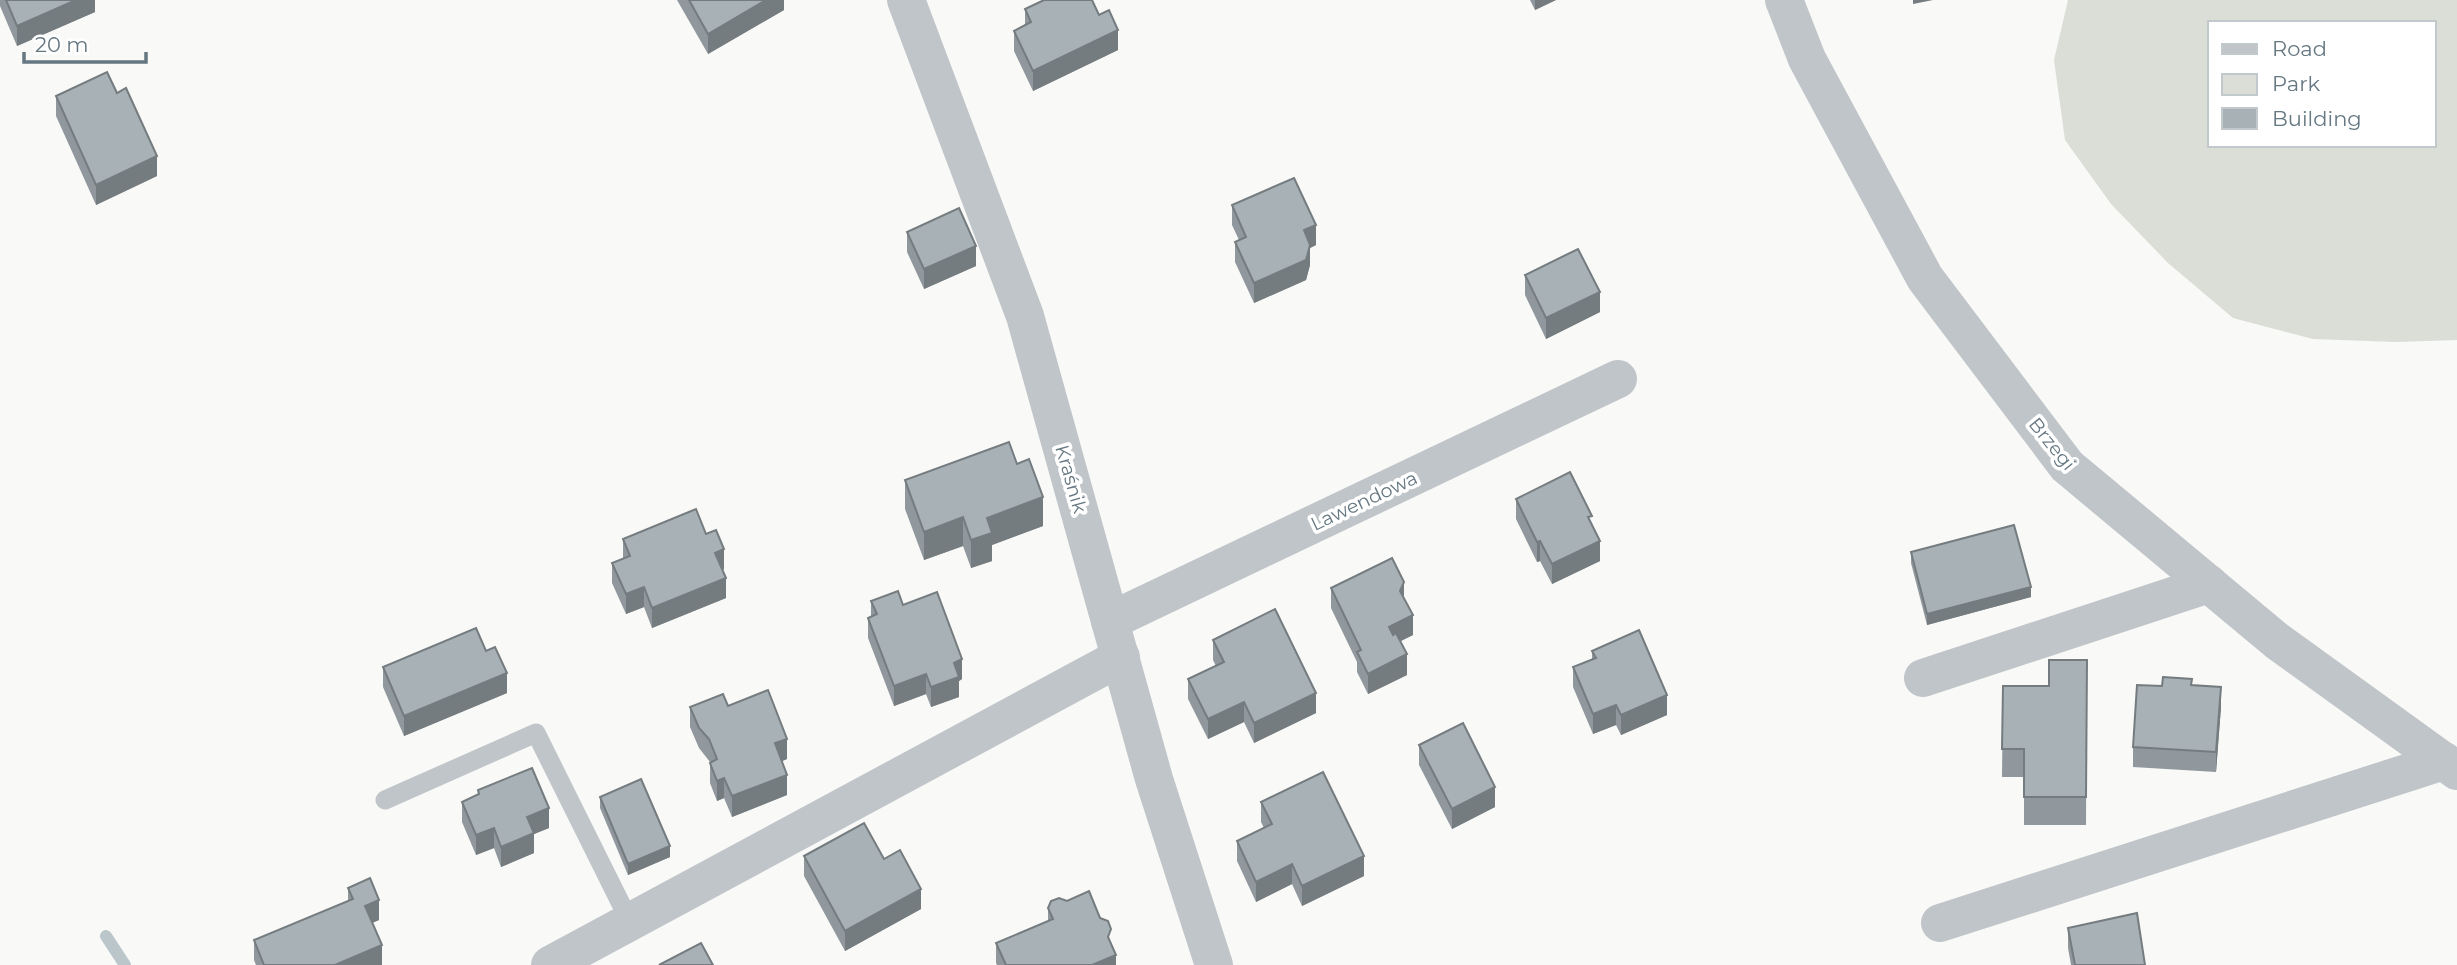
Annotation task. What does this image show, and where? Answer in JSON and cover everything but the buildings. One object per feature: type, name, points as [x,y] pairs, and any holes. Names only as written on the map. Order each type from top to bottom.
[{"type":"street","name":"Kraśnik","points":[[906,0],[1025,316],[1154,779],[1213,965]]},
{"type":"street","name":"Brzegi","points":[[1784,0],[1807,59],[1925,278],[2067,466],[2277,640],[2451,766]]},
{"type":"street","name":"Lawendowa","points":[[1110,621],[1618,379]]},
{"type":"street","points":[[1923,677],[2209,584]]},
{"type":"street","points":[[550,965],[1121,657]]},
{"type":"street","points":[[1940,923],[2451,766]]},
{"type":"lane","points":[[385,800],[536,733],[630,922]]},
{"type":"green space","points":[[2068,0],[2457,0],[2457,340],[2396,342],[2313,339],[2233,318],[2168,263],[2111,204],[2065,140],[2054,60]]},
{"type":"waterway","points":[[106,936],[125,965]]}]
